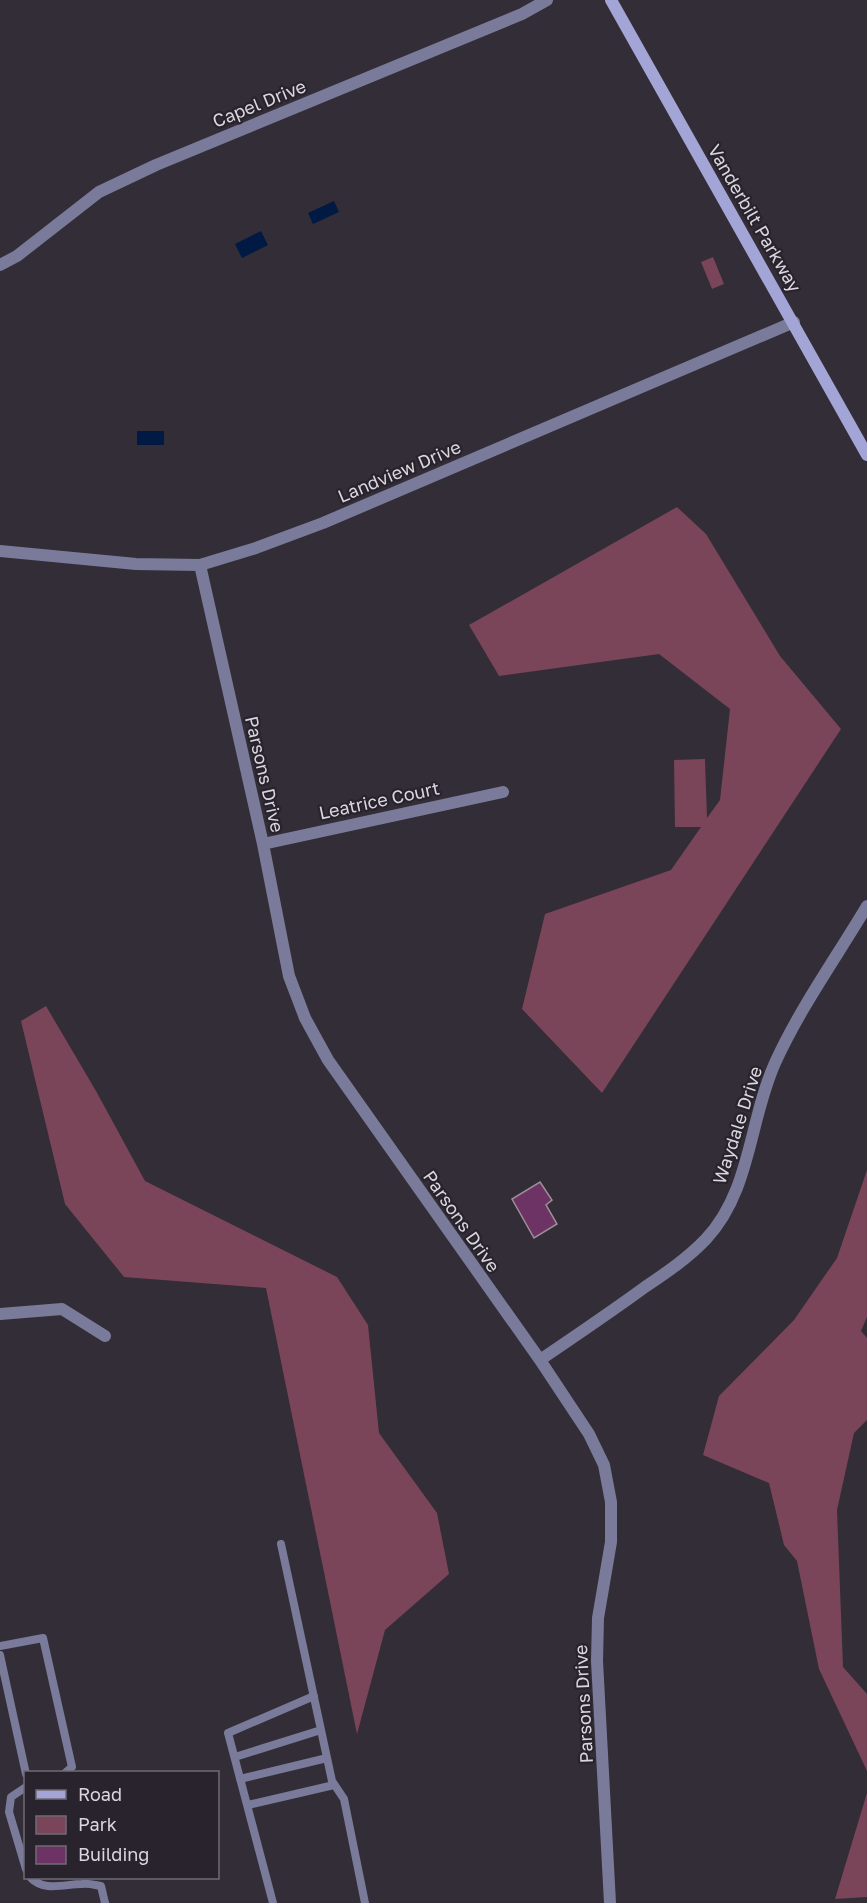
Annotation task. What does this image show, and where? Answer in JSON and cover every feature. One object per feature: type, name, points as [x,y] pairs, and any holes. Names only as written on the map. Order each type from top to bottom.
[{"type":"main road","name":"Vanderbilt Parkway","points":[[611,0],[867,455]]},
{"type":"street","name":"Capel Drive","points":[[0,265],[17,255],[99,192],[156,165],[522,14],[547,0]]},
{"type":"street","name":"Landview Drive","points":[[0,551],[136,564],[200,565],[256,548],[323,523],[794,322]]},
{"type":"street","name":"Parsons Drive","points":[[200,565],[289,976],[305,1018],[327,1060],[540,1359],[589,1434],[604,1465],[611,1502],[611,1542],[598,1618],[597,1661],[610,1903]]},
{"type":"street","name":"Leatrice Court","points":[[262,844],[503,792]]},
{"type":"street","name":"Waydale Drive","points":[[540,1359],[673,1268],[706,1239],[724,1214],[741,1183],[759,1110],[775,1065],[797,1022],[867,906]]},
{"type":"street","points":[[0,1314],[62,1309],[105,1336]]},
{"type":"lane","points":[[281,1544],[327,1758],[334,1785],[344,1799],[365,1903]]},
{"type":"lane","points":[[0,1646],[43,1638],[72,1767],[68,1771]]},
{"type":"lane","points":[[0,1655],[25,1771]]},
{"type":"lane","points":[[273,1903],[228,1732],[314,1696]]},
{"type":"lane","points":[[235,1757],[321,1730]]},
{"type":"lane","points":[[240,1779],[327,1758]]},
{"type":"lane","points":[[248,1805],[334,1785]]},
{"type":"lane","points":[[24,1788],[11,1797],[9,1812],[24,1862]]},
{"type":"lane","points":[[32,1879],[52,1887],[83,1884],[101,1886],[105,1903]]},
{"type":"green space","points":[[713,257],[724,284],[712,289],[701,262]]},
{"type":"green space","points":[[677,507],[706,534],[780,656],[841,729],[602,1093],[522,1009],[545,914],[671,870],[701,827],[675,827],[674,760],[705,759],[707,818],[720,800],[730,709],[659,654],[499,676],[469,625]]},
{"type":"green space","points":[[46,1006],[145,1181],[337,1277],[368,1325],[379,1433],[437,1513],[449,1574],[385,1630],[357,1734],[266,1288],[124,1277],[65,1204],[21,1021]]},
{"type":"green space","points":[[867,1170],[867,1317],[861,1331],[867,1338],[867,1420],[854,1433],[837,1510],[843,1667],[867,1694],[867,1771],[819,1669],[797,1561],[784,1545],[769,1483],[703,1455],[719,1396],[794,1320],[837,1258]]},
{"type":"green space","points":[[867,1793],[867,1897],[835,1899]]},
{"type":"water","points":[[334,201],[339,212],[313,224],[308,213]]},
{"type":"water","points":[[261,231],[268,245],[242,258],[235,244]]},
{"type":"water","points":[[137,431],[164,431],[164,445],[137,445]]},
{"type":"building","points":[[540,1182],[552,1200],[546,1205],[557,1224],[534,1238],[512,1199]]}]
